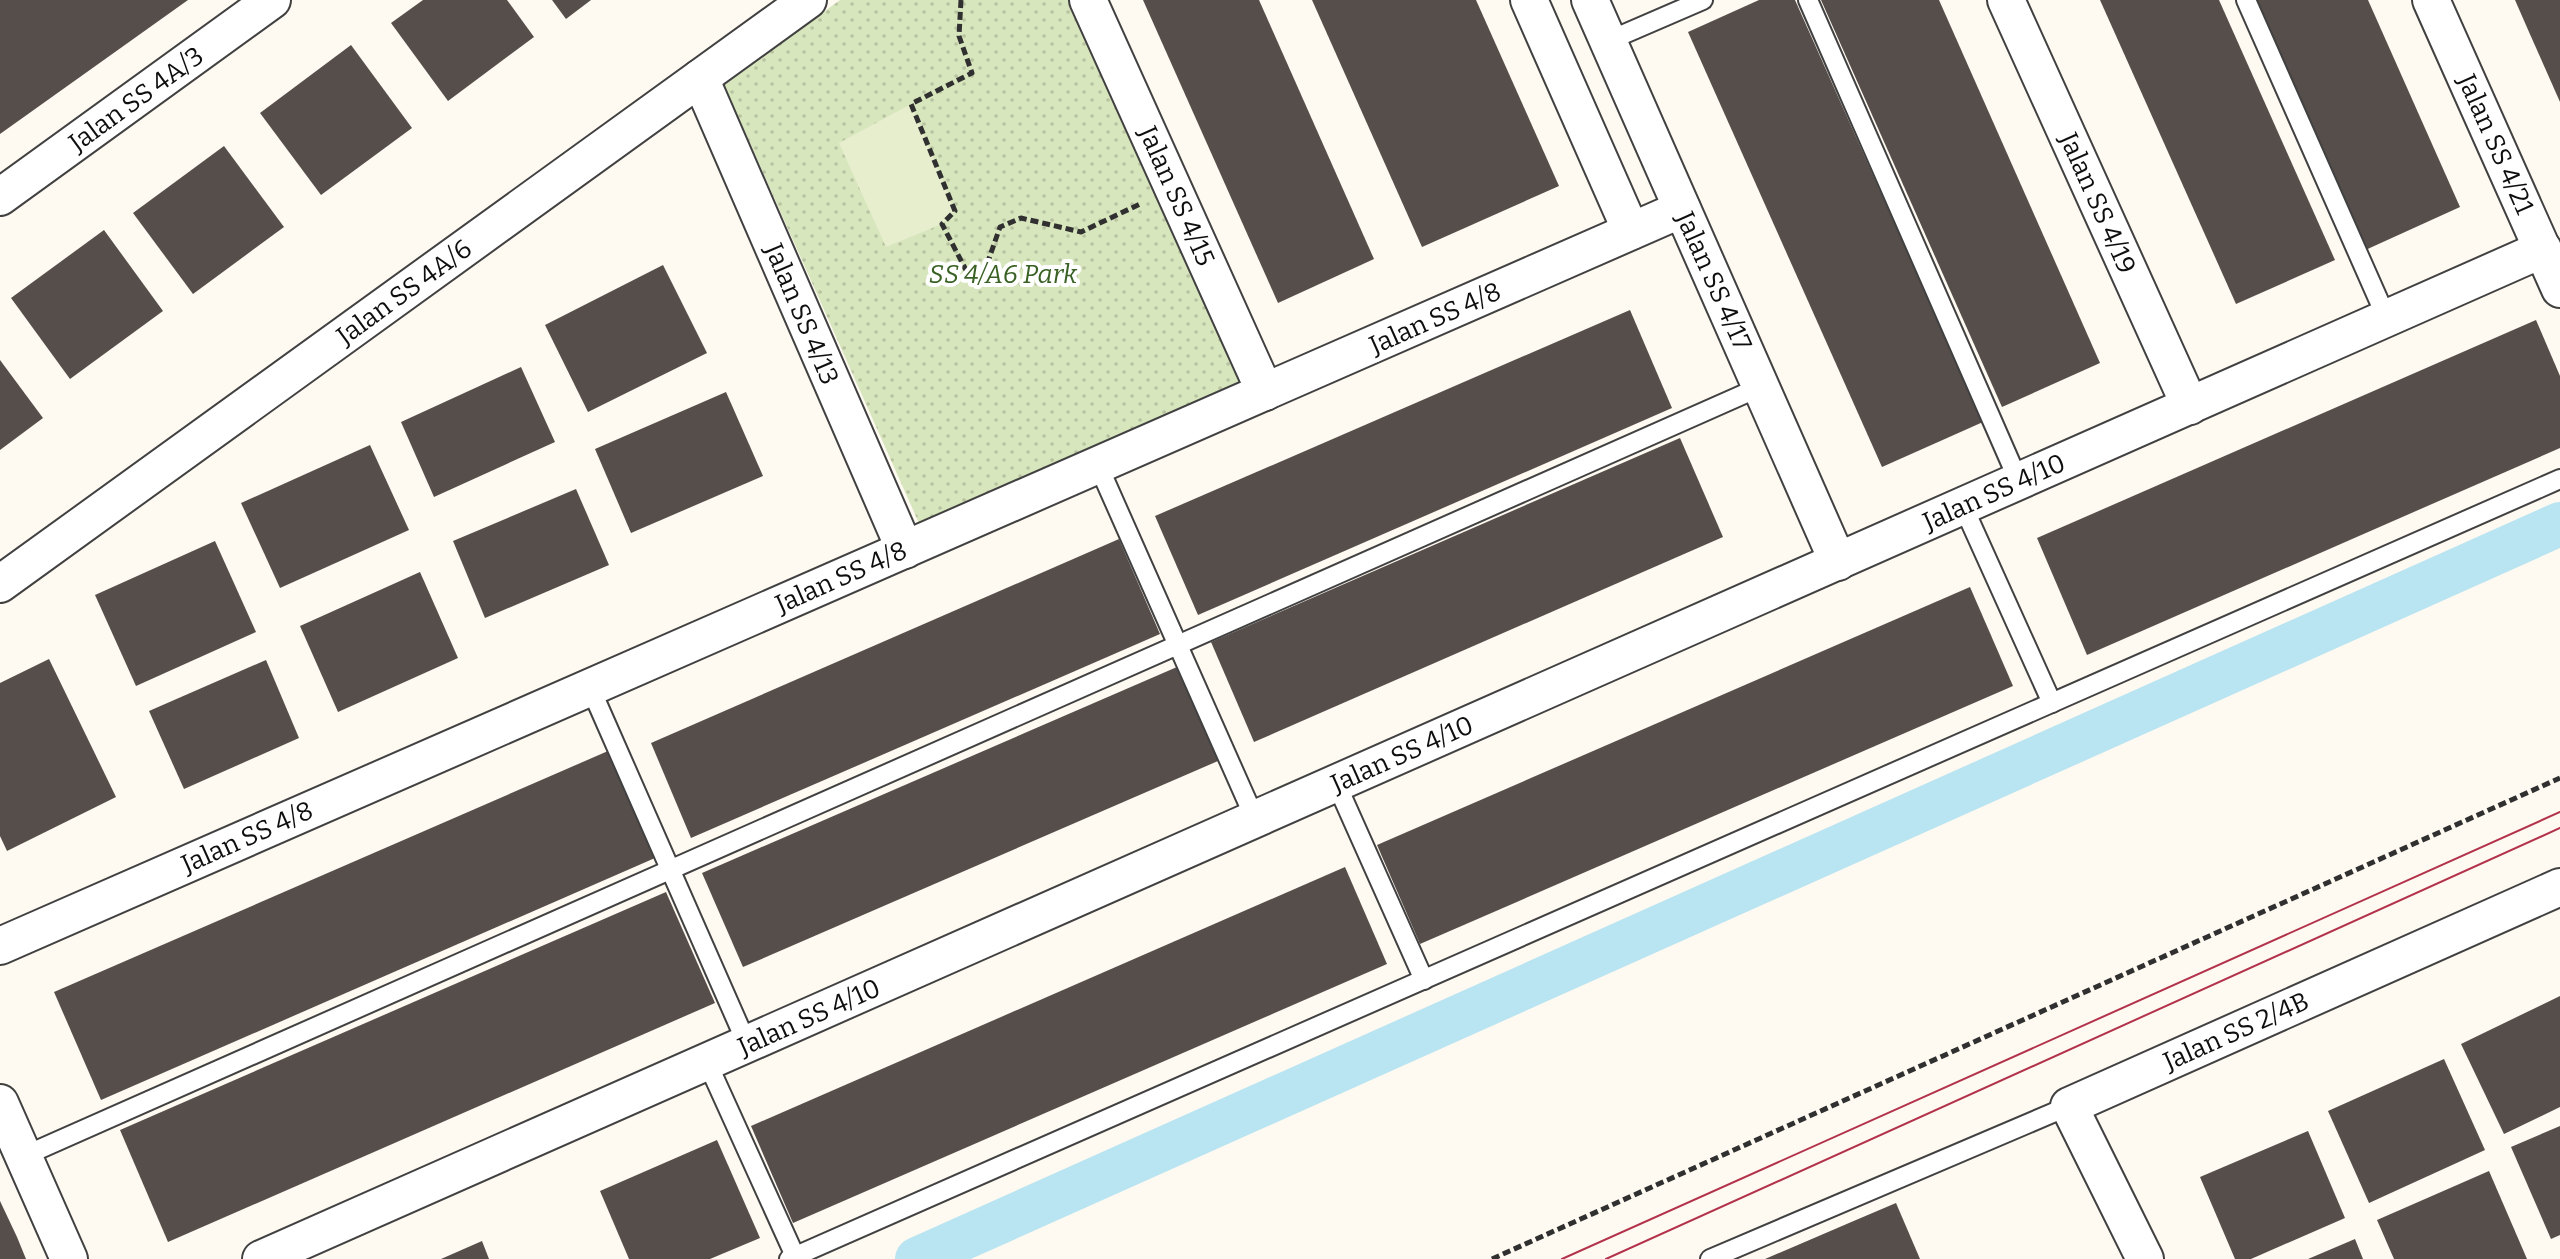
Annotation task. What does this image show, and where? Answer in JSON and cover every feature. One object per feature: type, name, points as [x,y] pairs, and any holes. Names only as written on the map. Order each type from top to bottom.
[{"type":"street","name":"Jalan SS 4A/3","points":[[0,197],[272,0]]},
{"type":"street","name":"Jalan SS 4A/6","points":[[0,584],[808,0]]},
{"type":"street","name":"Jalan SS 4/15","points":[[1088,0],[1265,392]]},
{"type":"street","points":[[1529,0],[1631,231]]},
{"type":"street","name":"Jalan SS 4/17","points":[[1590,0],[1838,562]]},
{"type":"street","name":"Jalan SS 4/19","points":[[2006,0],[2190,406]]},
{"type":"street","name":"Jalan SS 4/21","points":[[2431,0],[2560,289]]},
{"type":"street","name":"Jalan SS 4/13","points":[[700,78],[905,550]]},
{"type":"street","name":"Jalan SS 4/8","points":[[0,946],[1682,209]]},
{"type":"street","name":"Jalan SS 4/10","points":[[261,1259],[2543,249]]},
{"type":"street","name":"Jalan SS 2/4B","points":[[2069,1106],[2560,887]]},
{"type":"street","points":[[0,1103],[69,1259]]},
{"type":"street","points":[[2069,1106],[2145,1259]]},
{"type":"lane","points":[[1608,41],[1703,0]]},
{"type":"lane","points":[[1808,0],[2019,482]]},
{"type":"lane","points":[[2246,0],[2387,319]]},
{"type":"lane","points":[[24,1156],[1760,387]]},
{"type":"lane","points":[[1098,465],[1255,819]]},
{"type":"lane","points":[[707,1062],[792,1258],[2560,479]]},
{"type":"lane","points":[[1963,506],[2052,703]]},
{"type":"lane","points":[[590,687],[747,1044]]},
{"type":"lane","points":[[1336,783],[1424,980]]},
{"type":"lane","points":[[1710,1259],[2069,1106]]},
{"type":"path","points":[[961,0],[959,36],[972,73],[911,104],[955,211],[942,224],[967,272],[972,276],[984,273],[1000,227],[1021,218],[1081,232],[1173,188]]},
{"type":"path","points":[[1492,1259],[2560,778]]},
{"type":"green space","name":"SS 4/A6 Park","points":[[840,0],[1072,0],[1247,379],[922,530],[724,85]]},
{"type":"green space","points":[[911,104],[955,211],[942,224],[886,247],[839,143]]},
{"type":"building","points":[[0,0],[188,0],[0,134]]},
{"type":"building","points":[[423,0],[507,0],[534,37],[448,101],[391,23]]},
{"type":"building","points":[[552,0],[591,0],[566,19]]},
{"type":"building","points":[[1143,0],[1259,0],[1374,259],[1278,303]]},
{"type":"building","points":[[1312,0],[1476,0],[1559,186],[1422,247]]},
{"type":"building","points":[[1759,0],[1795,0],[1983,422],[1882,467],[1688,32]]},
{"type":"building","points":[[1821,0],[1939,0],[2100,363],[2002,407]]},
{"type":"building","points":[[2100,0],[2219,0],[2335,260],[2236,304]]},
{"type":"building","points":[[2249,0],[2368,0],[2460,207],[2361,252]]},
{"type":"building","points":[[2515,0],[2560,0],[2560,102],[2529,32]]},
{"type":"building","points":[[351,45],[412,128],[321,195],[260,113]]},
{"type":"building","points":[[224,146],[284,227],[193,294],[133,213]]},
{"type":"building","points":[[104,230],[163,311],[70,379],[11,298]]},
{"type":"building","points":[[663,265],[707,353],[588,412],[545,325]]},
{"type":"building","points":[[1630,310],[1672,408],[1198,615],[1155,516]]},
{"type":"building","points":[[2536,320],[2560,376],[2560,448],[2087,655],[2037,538]]},
{"type":"building","points":[[0,360],[43,418],[0,450]]},
{"type":"building","points":[[521,367],[555,442],[434,497],[401,422]]},
{"type":"building","points":[[726,392],[763,476],[631,533],[595,449]]},
{"type":"building","points":[[1680,438],[1723,537],[1254,742],[1211,642]]},
{"type":"building","points":[[370,445],[409,530],[280,588],[241,503]]},
{"type":"building","points":[[576,489],[609,565],[485,618],[453,541]]},
{"type":"building","points":[[1119,539],[1160,634],[691,838],[651,743]]},
{"type":"building","points":[[215,541],[256,632],[136,686],[95,595]]},
{"type":"building","points":[[420,572],[458,658],[338,712],[300,626]]},
{"type":"building","points":[[1970,587],[2013,686],[1420,944],[1377,845]]},
{"type":"building","points":[[49,659],[116,797],[7,851],[0,836],[0,683]]},
{"type":"building","points":[[266,660],[299,738],[184,789],[149,711]]},
{"type":"building","points":[[1177,667],[1218,761],[743,967],[702,873]]},
{"type":"building","points":[[608,751],[655,858],[101,1100],[54,992]]},
{"type":"building","points":[[1345,867],[1387,964],[793,1223],[751,1126]]},
{"type":"building","points":[[666,892],[715,1003],[168,1242],[120,1130]]},
{"type":"building","points":[[2560,996],[2560,1107],[2504,1134],[2461,1044]]},
{"type":"building","points":[[2444,1059],[2485,1150],[2369,1203],[2328,1111]]},
{"type":"building","points":[[2560,1126],[2560,1235],[2551,1239],[2511,1147]]},
{"type":"building","points":[[2308,1131],[2345,1218],[2251,1259],[2235,1259],[2200,1177]]},
{"type":"building","points":[[717,1140],[760,1238],[710,1259],[629,1259],[600,1191]]},
{"type":"building","points":[[2489,1171],[2527,1259],[2394,1259],[2377,1220]]},
{"type":"building","points":[[0,1201],[17,1237],[26,1259],[0,1259]]},
{"type":"building","points":[[1896,1203],[1920,1259],[1765,1259],[1856,1220]]},
{"type":"building","points":[[2355,1239],[2363,1259],[2308,1259]]},
{"type":"building","points":[[482,1241],[489,1259],[441,1259]]},
{"type":"waterway","points":[[917,1259],[2560,524]]},
{"type":"tram line","points":[[1562,1259],[2560,812]]},
{"type":"tram line","points":[[1606,1259],[2560,828]]}]
